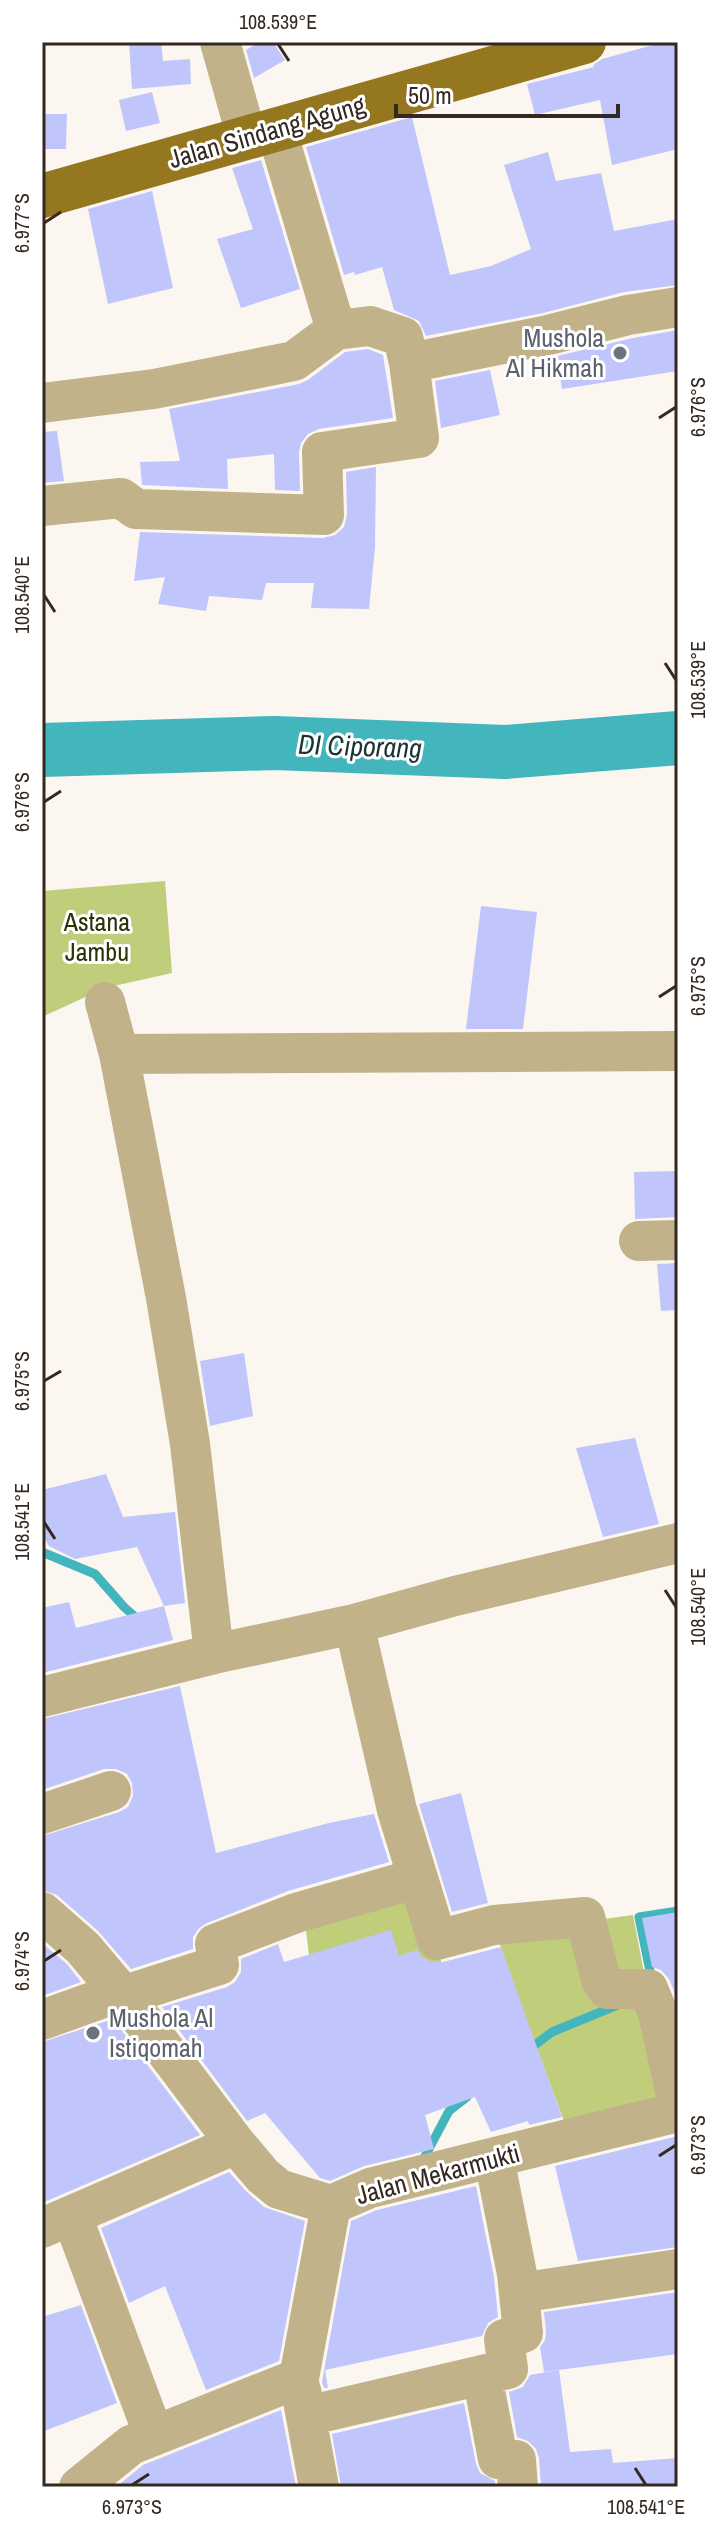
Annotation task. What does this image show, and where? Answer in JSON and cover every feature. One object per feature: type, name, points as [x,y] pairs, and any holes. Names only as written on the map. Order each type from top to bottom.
[{"type":"main road","name":"Jalan Sindang Agung","points":[[42,196],[584,42]]},
{"type":"street","points":[[220,42],[262,133],[336,330]]},
{"type":"street","points":[[409,363],[678,307]]},
{"type":"street","points":[[42,403],[154,389],[294,361],[336,330],[370,326],[403,337],[419,438],[322,452],[324,515],[136,509],[121,498],[42,506]]},
{"type":"street","points":[[105,1002],[119,1054],[166,1298],[190,1444],[214,1654]]},
{"type":"street","points":[[119,1054],[678,1051]]},
{"type":"street","points":[[639,1241],[678,1240]]},
{"type":"street","points":[[42,1697],[214,1654],[354,1624],[455,1596],[678,1543]]},
{"type":"street","points":[[354,1624],[397,1810],[437,1940],[494,1925],[585,1917],[601,1980],[607,1989],[648,1989],[658,2013],[678,2104]]},
{"type":"street","points":[[42,1814],[111,1791]]},
{"type":"street","points":[[42,2020],[219,1965],[215,1944],[296,1913],[418,1878]]},
{"type":"street","points":[[42,1912],[83,1948],[158,2038],[263,2176],[279,2189],[331,2205]]},
{"type":"street","name":"Jalan Mekarmukti","points":[[303,2397],[331,2205],[370,2188],[678,2112]]},
{"type":"street","points":[[154,2436],[57,2222],[236,2144]]},
{"type":"street","points":[[79,2487],[131,2445],[154,2436],[303,2397],[482,2375],[508,2369],[504,2339],[523,2333],[519,2293],[494,2158]]},
{"type":"street","points":[[519,2293],[678,2269]]},
{"type":"street","points":[[482,2375],[498,2459],[516,2460],[518,2487]]},
{"type":"street","points":[[303,2397],[319,2487]]},
{"type":"green space","name":"Astana Jambu","points":[[165,881],[172,973],[105,988],[42,1017],[42,891]]},
{"type":"green space","points":[[416,1881],[450,1998],[309,1955],[304,1915]]},
{"type":"green space","points":[[633,1915],[669,2104],[568,2132],[493,1922],[589,1921]]},
{"type":"building","points":[[129,42],[161,42],[163,61],[190,59],[191,84],[132,89]]},
{"type":"building","points":[[260,42],[273,42],[285,60],[254,78],[246,50]]},
{"type":"building","points":[[664,42],[678,42],[678,149],[612,165],[600,100],[535,115],[527,84],[594,67],[602,59]]},
{"type":"building","points":[[152,92],[160,123],[126,131],[119,100]]},
{"type":"building","points":[[42,114],[67,114],[66,149],[42,149]]},
{"type":"building","points":[[412,117],[450,275],[491,266],[531,249],[504,165],[548,152],[556,181],[601,173],[614,231],[678,219],[678,285],[624,292],[543,313],[426,336],[419,321],[394,310],[382,267],[344,275],[306,147]]},
{"type":"building","points":[[261,160],[300,289],[241,308],[217,239],[253,229],[232,168]]},
{"type":"building","points":[[152,191],[173,288],[108,304],[88,209]]},
{"type":"building","points":[[678,330],[678,371],[562,389],[557,356]]},
{"type":"building","points":[[368,349],[383,355],[393,418],[319,429],[308,434],[299,452],[300,491],[275,490],[274,454],[227,459],[228,489],[142,485],[140,462],[180,461],[169,409],[299,384],[345,352]]},
{"type":"building","points":[[490,370],[500,415],[441,428],[435,381]]},
{"type":"building","points":[[57,431],[64,481],[42,483],[42,432]]},
{"type":"building","points":[[376,467],[375,547],[369,609],[311,608],[314,583],[266,583],[262,600],[209,596],[206,611],[158,604],[165,577],[134,581],[140,532],[323,538],[335,535],[344,527],[347,515],[346,472]]},
{"type":"building","points":[[481,906],[537,912],[523,1029],[466,1029]]},
{"type":"building","points":[[678,1171],[678,1217],[635,1219],[634,1172]]},
{"type":"building","points":[[678,1263],[678,1310],[661,1311],[657,1264]]},
{"type":"building","points":[[244,1353],[253,1416],[210,1426],[200,1361]]},
{"type":"building","points":[[635,1438],[659,1524],[603,1537],[576,1448]]},
{"type":"building","points":[[106,1474],[123,1517],[175,1512],[185,1603],[164,1606],[137,1547],[75,1559],[49,1546],[42,1534],[42,1490]]},
{"type":"building","points":[[69,1602],[76,1628],[164,1606],[173,1640],[42,1673],[42,1608]]},
{"type":"building","points":[[180,1686],[216,1853],[374,1814],[389,1862],[288,1891],[207,1923],[193,1937],[193,1949],[131,1969],[98,1931],[57,1895],[42,1890],[42,1836],[128,1807],[133,1796],[132,1783],[127,1774],[116,1769],[104,1769],[42,1790],[42,1719]]},
{"type":"building","points":[[461,1793],[488,1903],[452,1912],[419,1804]]},
{"type":"building","points":[[678,1912],[678,2001],[669,1979],[661,1970],[652,1967],[642,1918]]},
{"type":"building","points":[[391,1930],[399,1956],[417,1950],[432,1962],[501,1947],[562,2117],[529,2125],[528,2121],[491,2132],[475,2097],[425,2115],[434,2149],[364,2166],[330,2181],[320,2178],[265,2113],[247,2121],[162,2007],[227,1987],[235,1982],[241,1972],[241,1959],[278,1944],[284,1962]]},
{"type":"building","points":[[42,1943],[67,1964],[81,1982],[42,1996]]},
{"type":"building","points":[[113,2019],[200,2135],[42,2203],[42,2042]]},
{"type":"building","points":[[678,2136],[678,2247],[578,2261],[555,2166]]},
{"type":"building","points":[[229,2172],[264,2207],[305,2221],[279,2361],[206,2390],[165,2286],[129,2303],[101,2228]]},
{"type":"building","points":[[476,2186],[494,2277],[498,2317],[488,2323],[482,2336],[325,2370],[328,2388],[324,2388],[322,2382],[351,2221],[377,2210]]},
{"type":"building","points":[[678,2292],[678,2354],[544,2372],[540,2347],[545,2340],[544,2312]]},
{"type":"building","points":[[81,2305],[117,2403],[42,2432],[42,2317]]},
{"type":"building","points":[[559,2370],[570,2452],[611,2449],[613,2463],[678,2458],[678,2487],[541,2487],[536,2449],[528,2441],[517,2437],[509,2392],[523,2387],[530,2375]]},
{"type":"building","points":[[464,2403],[476,2464],[480,2473],[495,2481],[495,2487],[341,2487],[332,2434]]},
{"type":"building","points":[[281,2410],[296,2487],[116,2487],[143,2465]]},
{"type":"waterway","name":"DI Ciporang","points":[[42,750],[275,743],[505,752],[678,738]]},
{"type":"waterway","points":[[42,1552],[95,1574],[141,1622]]},
{"type":"waterway","points":[[652,1981],[639,1917],[678,1911]]},
{"type":"waterway","points":[[527,2051],[552,2032],[620,2004]]},
{"type":"waterway","points":[[422,2162],[449,2111],[467,2097]]},
{"type":"place","name":"Mushola Al Hikmah","points":[[620,353]]},
{"type":"place","name":"Mushola Al Istiqomah","points":[[93,2033]]}]
